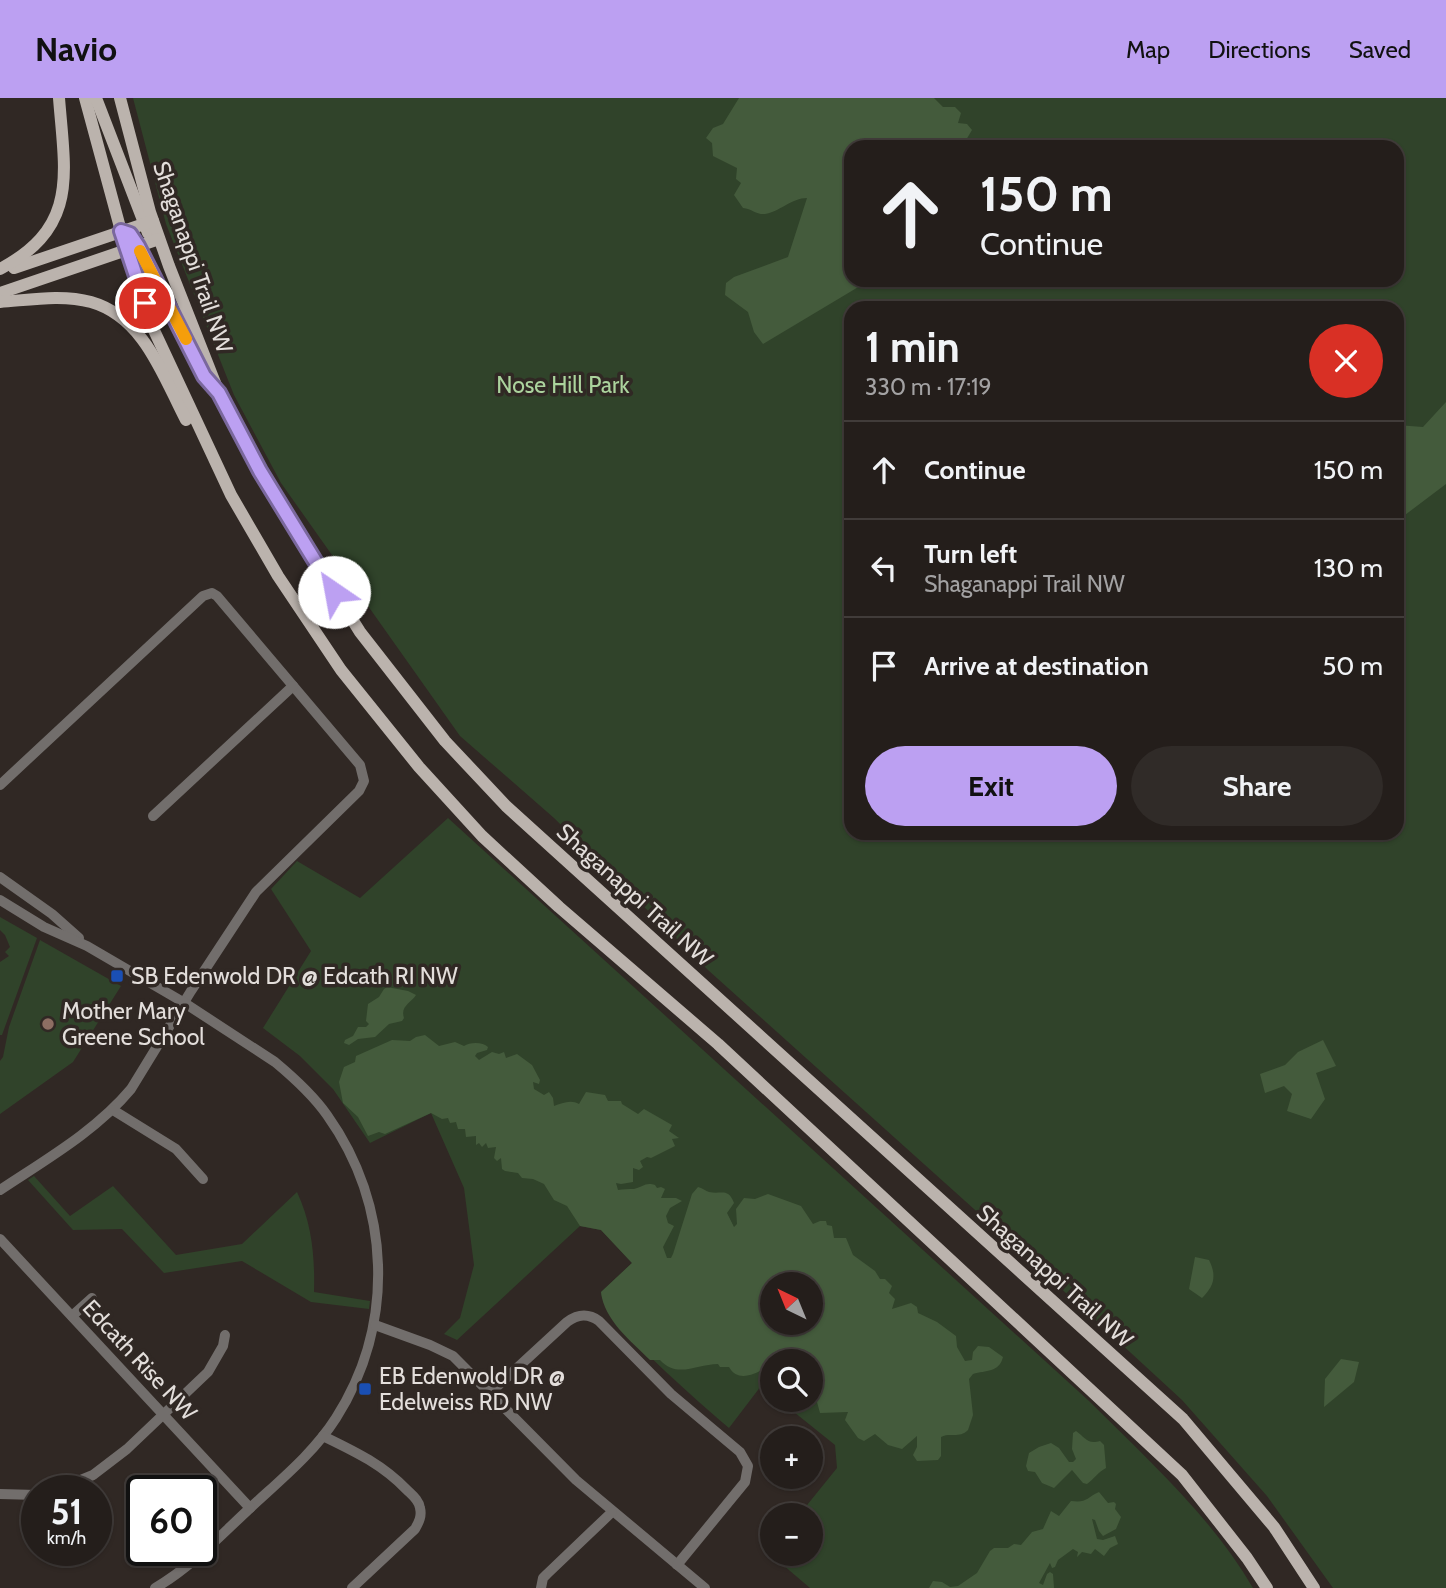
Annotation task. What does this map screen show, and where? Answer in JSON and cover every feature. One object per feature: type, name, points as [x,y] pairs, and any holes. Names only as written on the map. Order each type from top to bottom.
[{"type":"main road","points":[[0,271],[39,243],[59,209],[64,186],[59,98]]},
{"type":"main road","points":[[85,98],[121,231],[204,376],[219,393]]},
{"type":"main road","points":[[0,271],[149,222],[96,98]]},
{"type":"main road","name":"Shaganappi Trail NW","points":[[120,98],[149,222],[159,239],[219,393],[260,471],[360,632],[445,741],[506,806],[574,869],[1183,1419],[1274,1528],[1314,1588]]},
{"type":"main road","points":[[0,293],[159,239]]},
{"type":"main road","points":[[133,248],[152,326],[210,453],[278,576],[341,670],[419,767],[482,836],[559,907],[718,1044],[1182,1475],[1267,1588]]},
{"type":"main road","points":[[0,302],[67,299],[90,302],[113,310],[132,326],[148,346],[200,446],[210,453]]},
{"type":"street","points":[[0,785],[207,593],[217,596],[360,765],[364,775],[359,792],[256,892],[183,1002],[131,1089],[113,1110],[0,1190]]},
{"type":"street","points":[[153,816],[293,686]]},
{"type":"street","points":[[0,877],[52,914],[88,946]]},
{"type":"street","points":[[0,900],[44,927],[88,946],[183,1002],[288,1073],[326,1112],[342,1138],[360,1174],[375,1225],[379,1282],[374,1325],[355,1384],[323,1436],[306,1456],[195,1559],[157,1588]]},
{"type":"street","points":[[113,1110],[176,1149],[203,1179]]},
{"type":"street","name":"Edcath Rise NW","points":[[0,1239],[250,1508]]},
{"type":"street","points":[[72,1316],[92,1298]]},
{"type":"street","points":[[491,1392],[567,1321],[573,1317],[588,1315],[599,1321],[671,1394],[740,1452],[748,1466],[744,1482],[677,1565]]},
{"type":"street","points":[[374,1325],[453,1356],[561,1465],[612,1512],[705,1588]]},
{"type":"street","points":[[92,1475],[109,1465],[208,1371],[223,1346],[225,1335]]},
{"type":"street","points":[[323,1436],[369,1458],[391,1473],[413,1495],[420,1508],[420,1519],[415,1529],[352,1588]]},
{"type":"street","points":[[0,1494],[21,1494]]},
{"type":"street","points":[[541,1588],[543,1578],[612,1512]]},
{"type":"green space","name":"Nose Hill Park","points":[[133,98],[1446,98],[1446,1588],[1333,1588],[1267,1496],[1182,1400],[708,970],[554,818],[460,736],[281,483],[234,395],[166,224]]},
{"type":"green space","points":[[739,98],[934,98],[943,107],[955,107],[961,113],[958,123],[967,124],[972,130],[966,140],[844,140],[844,287],[858,287],[763,344],[754,332],[748,312],[725,295],[726,283],[734,277],[788,257],[807,198],[796,200],[770,213],[762,214],[743,208],[734,195],[741,183],[736,179],[737,168],[713,156],[712,143],[706,138],[713,128],[723,124]]},
{"type":"green space","points":[[1446,402],[1446,484],[1404,516],[1404,426],[1423,427]]},
{"type":"green space","points":[[448,818],[1089,1401],[1198,1513],[1253,1588],[810,1588],[784,1566],[823,1566],[823,1503],[809,1503],[823,1489],[837,1468],[835,1445],[823,1435],[823,1426],[811,1426],[794,1412],[823,1412],[823,1349],[760,1349],[760,1387],[729,1428],[635,1341],[606,1305],[601,1292],[632,1263],[601,1230],[580,1226],[457,1340],[444,1334],[460,1318],[474,1265],[464,1188],[431,1113],[370,1143],[333,1089],[300,1056],[263,1028],[311,951],[271,889],[297,861],[360,898]]},
{"type":"green space","points":[[0,917],[37,938],[2,1035],[0,962],[9,956],[5,952],[10,947],[0,930]]},
{"type":"green space","name":"Mother Mary Greene School","points":[[40,940],[121,986],[73,1062],[0,1114],[0,1061],[9,1027]]},
{"type":"green space","points":[[387,987],[416,995],[405,1008],[402,1021],[389,1024],[375,1037],[358,1039],[349,1045],[344,1043],[353,1036],[358,1027],[366,1027],[369,1024],[366,1021],[368,1004],[379,997]]},
{"type":"green space","points":[[425,1035],[439,1046],[455,1042],[464,1046],[483,1044],[488,1047],[487,1050],[477,1053],[475,1056],[479,1060],[492,1052],[504,1052],[506,1058],[517,1054],[532,1065],[540,1080],[539,1084],[533,1082],[534,1089],[544,1095],[549,1092],[554,1106],[570,1102],[579,1104],[586,1092],[605,1095],[608,1101],[621,1101],[638,1114],[644,1109],[672,1125],[669,1131],[679,1138],[672,1139],[675,1146],[640,1161],[643,1167],[639,1170],[633,1168],[633,1182],[616,1183],[618,1190],[655,1185],[665,1189],[661,1198],[676,1198],[682,1201],[670,1208],[666,1216],[668,1223],[674,1226],[663,1247],[667,1258],[671,1258],[673,1254],[692,1194],[698,1187],[709,1192],[724,1193],[732,1198],[734,1203],[727,1213],[734,1227],[737,1224],[736,1209],[744,1198],[755,1199],[768,1194],[801,1206],[813,1224],[826,1221],[827,1225],[832,1226],[834,1238],[846,1238],[853,1255],[892,1286],[889,1293],[895,1299],[892,1309],[911,1303],[917,1307],[918,1313],[937,1322],[956,1336],[957,1347],[965,1361],[972,1360],[973,1352],[978,1346],[989,1347],[1003,1357],[995,1368],[973,1374],[969,1379],[973,1415],[968,1430],[961,1434],[941,1437],[941,1456],[938,1460],[917,1461],[913,1455],[917,1447],[917,1436],[902,1449],[888,1445],[875,1434],[864,1441],[858,1438],[845,1420],[848,1412],[820,1413],[823,1412],[823,1349],[760,1349],[760,1370],[742,1376],[729,1367],[720,1367],[718,1364],[680,1370],[667,1366],[660,1360],[650,1360],[613,1321],[603,1302],[601,1292],[632,1263],[601,1230],[580,1226],[567,1206],[554,1200],[544,1184],[502,1169],[501,1158],[497,1161],[494,1158],[496,1147],[488,1148],[486,1143],[482,1147],[479,1143],[476,1145],[476,1136],[466,1137],[465,1129],[458,1129],[456,1122],[450,1123],[448,1118],[442,1119],[431,1113],[385,1134],[379,1132],[368,1136],[358,1117],[343,1103],[339,1082],[344,1067],[355,1062],[356,1056],[392,1040],[410,1041]]},
{"type":"green space","points":[[1323,1040],[1336,1066],[1316,1073],[1325,1099],[1311,1119],[1287,1111],[1292,1094],[1284,1086],[1265,1093],[1260,1074],[1285,1065],[1298,1052]]},
{"type":"green space","points":[[34,1176],[70,1216],[113,1186],[176,1255],[242,1244],[297,1192],[312,1241],[314,1292],[370,1301],[369,1309],[311,1302],[242,1261],[164,1273],[122,1229],[73,1230],[28,1180]]},
{"type":"green space","points":[[1195,1257],[1209,1260],[1213,1271],[1212,1285],[1202,1298],[1189,1289]]},
{"type":"green space","points":[[1341,1359],[1359,1362],[1354,1382],[1324,1407],[1325,1379]]},
{"type":"green space","points":[[1076,1431],[1089,1441],[1100,1441],[1104,1445],[1106,1468],[1087,1484],[1072,1470],[1054,1488],[1042,1483],[1035,1472],[1028,1471],[1026,1466],[1029,1453],[1051,1443],[1059,1448],[1069,1462],[1073,1462],[1076,1459],[1072,1449],[1073,1433]]},
{"type":"green space","points":[[1099,1492],[1108,1503],[1116,1504],[1115,1509],[1121,1517],[1116,1529],[1103,1536],[1092,1519],[1097,1539],[1115,1536],[1118,1544],[1110,1548],[1104,1556],[1095,1549],[1091,1554],[1082,1552],[1077,1557],[1078,1552],[1073,1549],[1058,1560],[1055,1567],[1052,1568],[1050,1563],[1039,1583],[1043,1585],[1050,1572],[1053,1574],[1054,1588],[929,1588],[933,1581],[950,1587],[958,1586],[977,1573],[994,1548],[1021,1545],[1032,1532],[1043,1529],[1051,1511],[1059,1516],[1071,1501],[1083,1501]]},
{"type":"slow traffic","points":[[140,251],[186,339]]},
{"type":"place","name":"SB Edenwold DR @ Edcath RI NW","points":[[117,976]]},
{"type":"place","name":"Mother Mary Greene School","points":[[48,1024]]},
{"type":"place","name":"EB Edenwold DR @ Edelweiss RD NW","points":[[365,1389]]},
{"type":"route","points":[[145,303],[121,231],[130,234],[138,246],[204,376],[219,393],[260,471],[334,592]]}]
